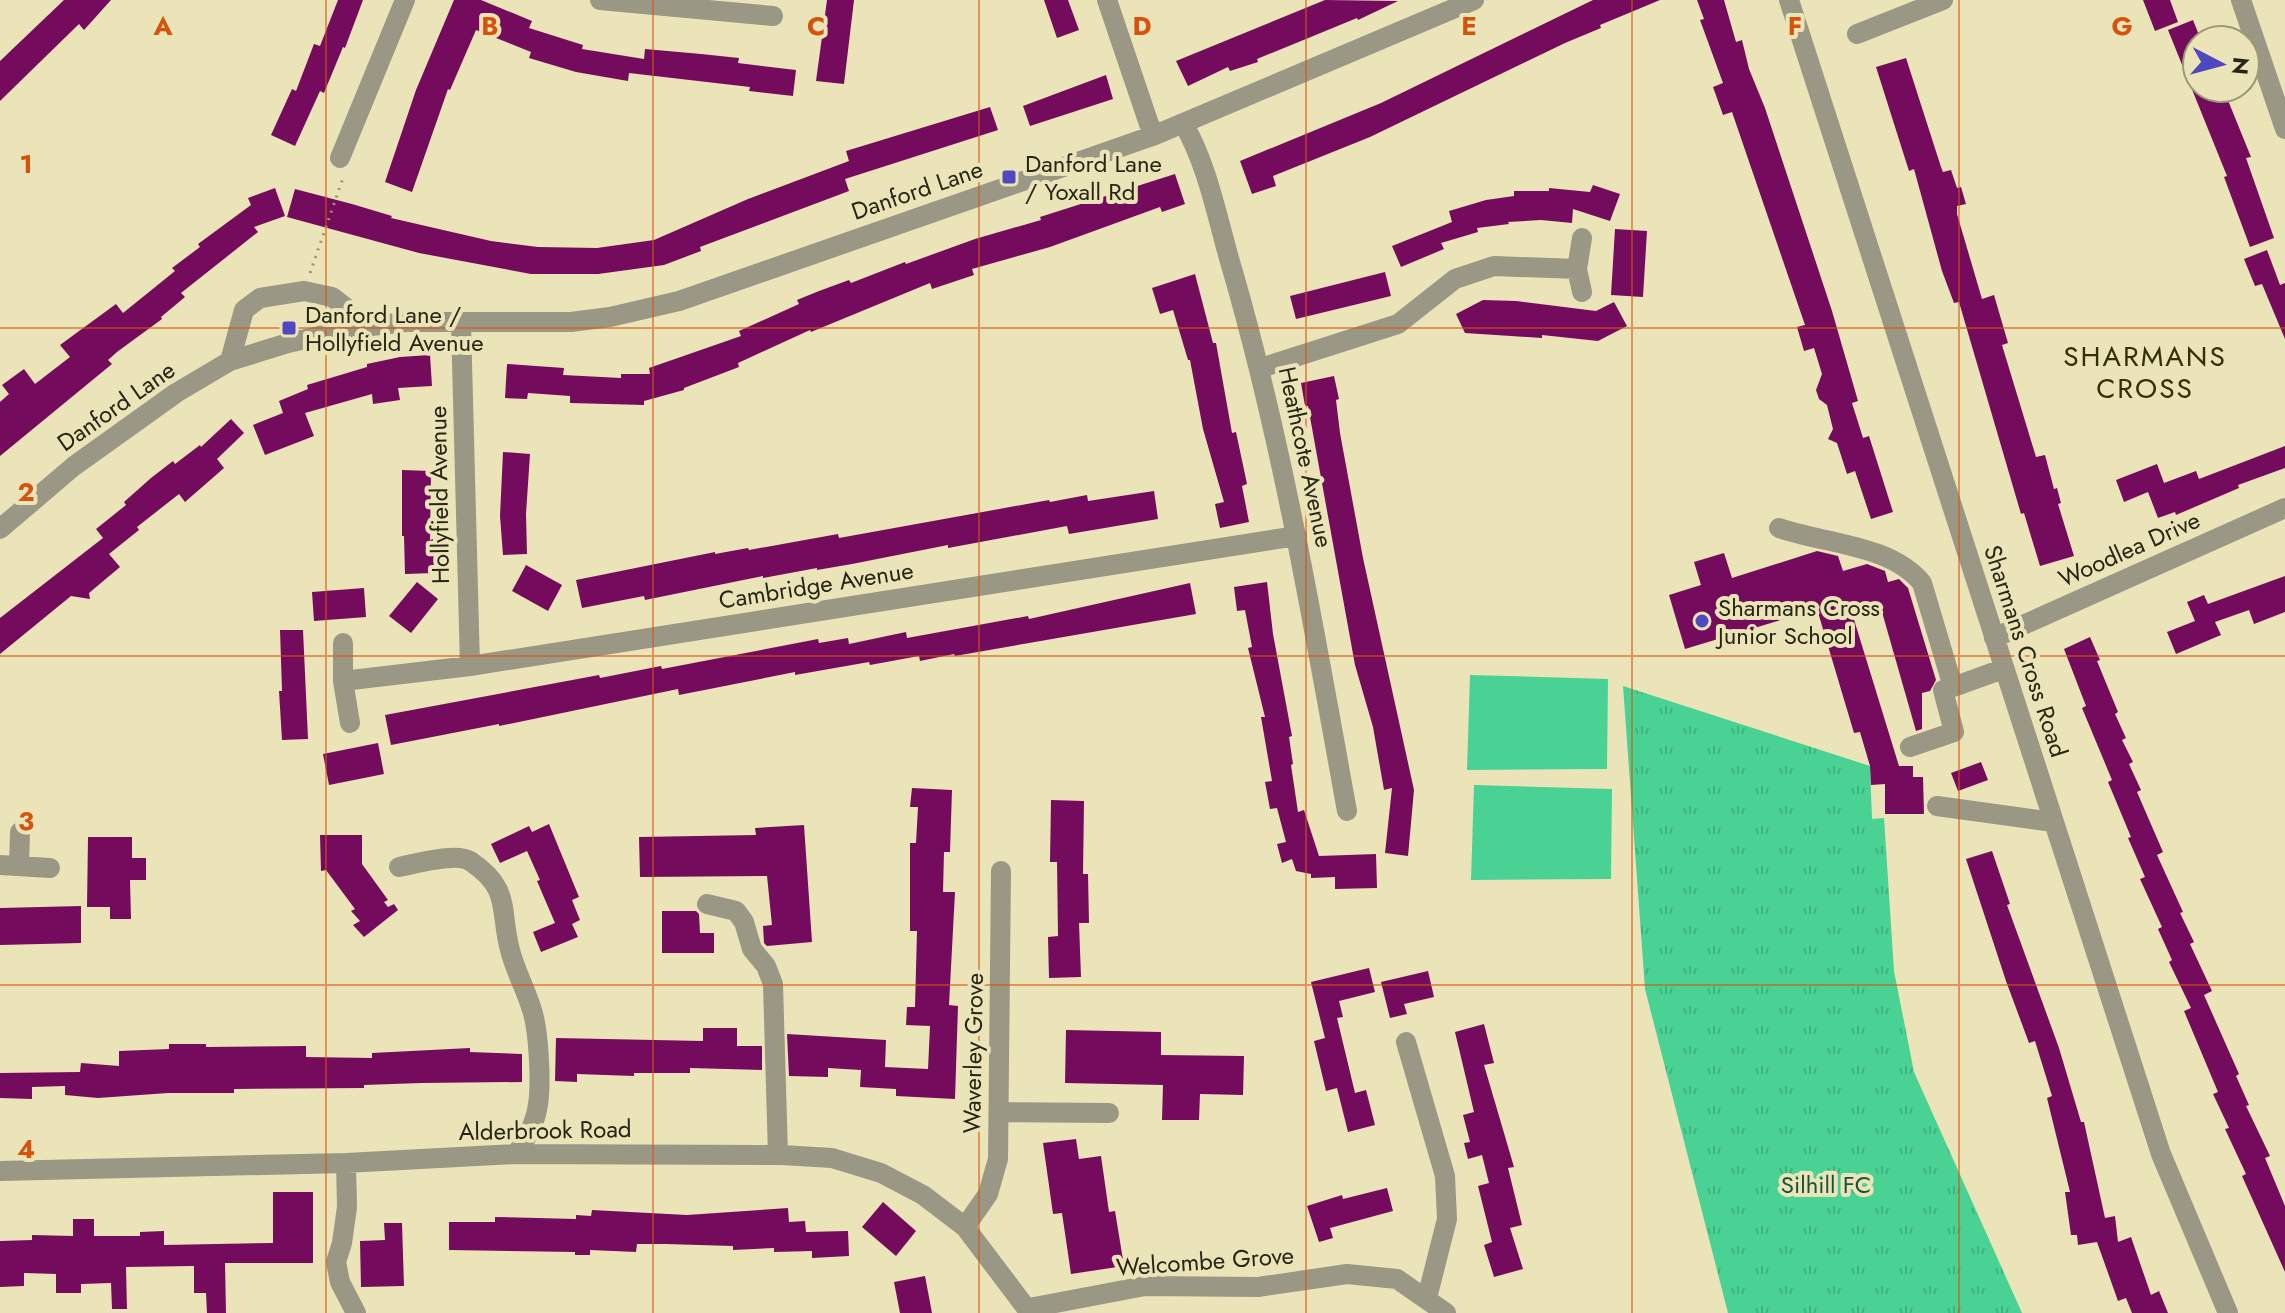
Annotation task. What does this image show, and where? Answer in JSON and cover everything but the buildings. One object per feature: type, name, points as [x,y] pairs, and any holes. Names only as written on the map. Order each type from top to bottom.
[{"type":"street","points":[[340,158],[405,0]]},
{"type":"street","points":[[600,0],[773,16]]},
{"type":"street","points":[[1107,0],[1155,135]]},
{"type":"street","name":"Danford Lane","points":[[0,529],[74,466],[176,393],[230,361],[288,343],[354,328],[406,322],[571,322],[647,310],[1155,135],[1474,0]]},
{"type":"street","name":"Sharmans Cross Road","points":[[1789,0],[2161,1154],[2228,1313]]},
{"type":"street","points":[[1857,34],[1943,0]]},
{"type":"street","points":[[2241,0],[2285,129]]},
{"type":"street","name":"Heathcote Avenue","points":[[1183,123],[1204,173],[1261,368],[1297,536],[1347,811]]},
{"type":"street","points":[[1582,238],[1577,269],[1582,292]]},
{"type":"street","points":[[1261,368],[1398,324],[1455,279],[1494,266],[1577,269]]},
{"type":"street","points":[[230,361],[244,310],[260,298],[304,291],[332,297],[345,307],[354,328]]},
{"type":"street","name":"Hollyfield Avenue","points":[[461,323],[470,666]]},
{"type":"street","name":"Woodlea Drive","points":[[1994,638],[2285,508]]},
{"type":"street","points":[[1779,528],[1889,556],[1913,572],[1922,583],[1953,687]]},
{"type":"street","name":"Cambridge Avenue","points":[[343,681],[470,666],[1297,536]]},
{"type":"street","points":[[343,643],[343,681],[350,723]]},
{"type":"street","points":[[1910,747],[1954,732],[1943,690],[2003,669]]},
{"type":"street","points":[[1937,806],[2053,822]]},
{"type":"street","points":[[20,832],[9,865],[50,868]]},
{"type":"street","points":[[399,867],[458,857],[468,859],[498,886],[504,900],[504,925],[510,953],[532,1009],[538,1034],[537,1110],[528,1136],[516,1154]]},
{"type":"street","name":"Waverley Grove","points":[[965,1227],[988,1194],[998,1159],[1001,871]]},
{"type":"street","points":[[707,904],[736,911],[744,922],[752,949],[766,966],[773,984],[778,1155]]},
{"type":"street","points":[[1406,1042],[1445,1176],[1447,1219],[1427,1298]]},
{"type":"street","points":[[999,1112],[1109,1113]]},
{"type":"street","name":"Alderbrook Road","points":[[0,1171],[346,1163],[516,1154],[832,1158],[881,1173],[923,1195],[965,1227],[1029,1311]]},
{"type":"street","points":[[346,1163],[347,1207],[336,1262],[340,1282],[356,1313]]},
{"type":"street","name":"Welcombe Grove","points":[[1029,1311],[1145,1286],[1258,1287],[1347,1274],[1397,1279],[1446,1313]]},
{"type":"path","points":[[304,291],[347,165],[340,158]]},
{"type":"green space","points":[[1470,675],[1608,679],[1607,769],[1467,770]]},
{"type":"green space","name":"Silhill FC","points":[[1623,686],[1870,766],[1872,819],[1884,818],[1894,971],[1914,1072],[2022,1313],[1728,1313],[1645,989]]},
{"type":"green space","points":[[1474,785],[1612,789],[1611,879],[1471,880]]},
{"type":"place","name":"Danford Lane / Yoxall Rd","points":[[1009,177]]},
{"type":"place","name":"Danford Lane / Hollyfield Avenue","points":[[289,328]]},
{"type":"place","name":"Sharmans Cross Junior School","points":[[1702,621]]},
{"type":"district","name":"SHARMANS CROSS","points":[[2145,372]]}]
